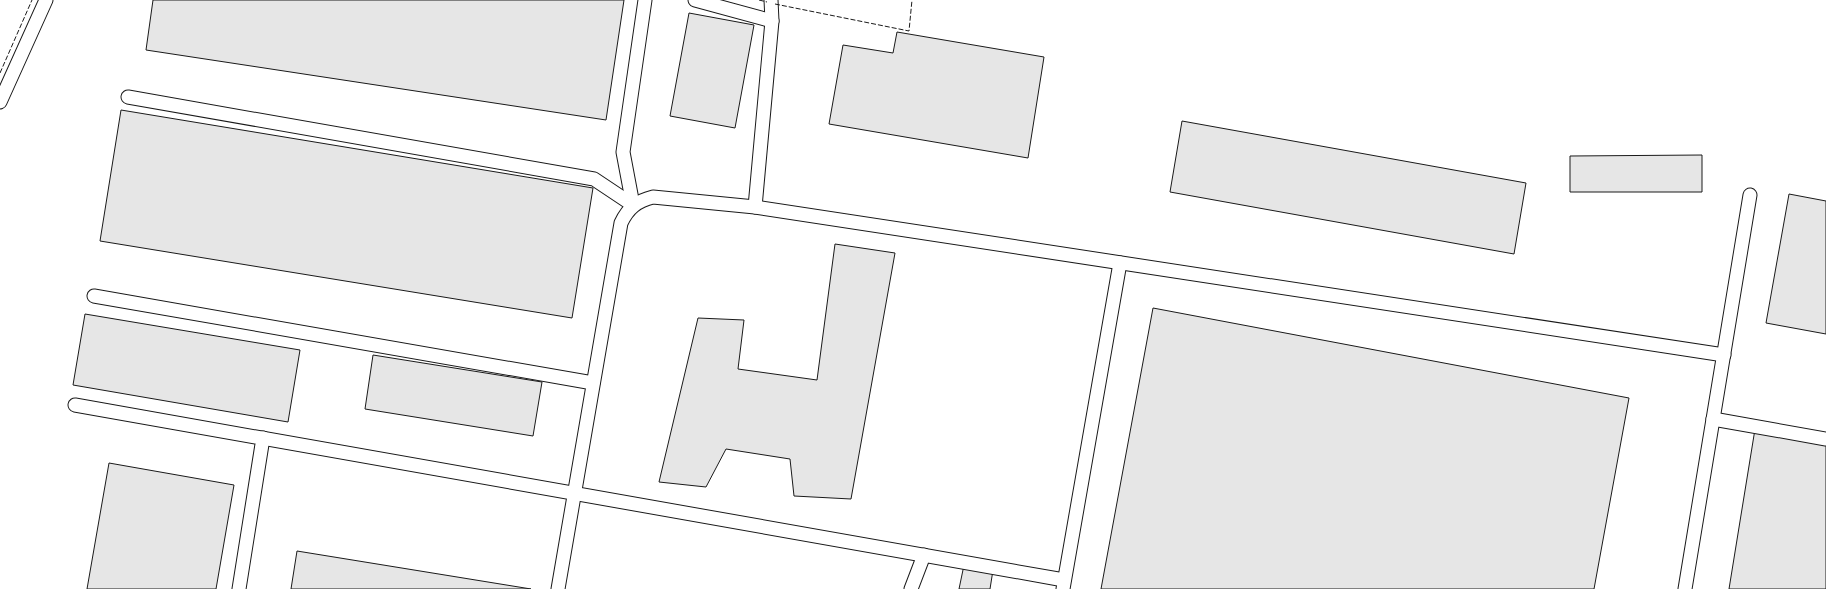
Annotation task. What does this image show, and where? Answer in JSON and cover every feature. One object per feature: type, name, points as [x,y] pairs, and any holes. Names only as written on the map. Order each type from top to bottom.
[{"type":"lane","points":[[0,102],[46,0]]},
{"type":"lane","points":[[634,205],[623,152],[645,0]]},
{"type":"lane","points":[[695,0],[772,21]]},
{"type":"lane","points":[[754,207],[772,21],[771,0]]},
{"type":"lane","points":[[128,97],[594,179],[634,205]]},
{"type":"lane","points":[[1685,589],[1750,195]]},
{"type":"lane","points":[[558,589],[621,223],[626,213],[634,205],[643,200],[653,198],[754,207],[1724,355]]},
{"type":"lane","points":[[75,405],[924,555],[1063,584],[1120,263]]},
{"type":"lane","points":[[94,296],[593,383]]},
{"type":"lane","points":[[1713,419],[1826,439]]},
{"type":"lane","points":[[239,589],[263,438]]},
{"type":"lane","points":[[912,589],[924,555]]},
{"type":"building","points":[[153,0],[624,0],[606,120],[146,50]]},
{"type":"building","points":[[689,13],[754,25],[735,128],[670,116]]},
{"type":"building","points":[[897,32],[1044,57],[1028,158],[829,124],[843,45],[893,53]]},
{"type":"building","points":[[121,110],[593,188],[572,318],[100,241]]},
{"type":"building","points":[[1182,121],[1526,183],[1514,254],[1170,192]]},
{"type":"building","points":[[1702,155],[1702,192],[1570,192],[1570,156]]},
{"type":"building","points":[[1789,194],[1826,201],[1826,334],[1766,323]]},
{"type":"building","points":[[835,244],[895,253],[851,499],[794,496],[790,459],[726,449],[706,487],[659,482],[698,318],[744,320],[738,369],[817,380]]},
{"type":"building","points":[[1153,308],[1629,398],[1594,589],[1101,589]]},
{"type":"building","points":[[85,314],[300,350],[288,422],[73,385]]},
{"type":"building","points":[[373,355],[542,382],[533,436],[365,409]]},
{"type":"building","points":[[1755,429],[1826,441],[1826,589],[1729,589]]},
{"type":"building","points":[[109,463],[234,485],[216,589],[87,589]]},
{"type":"building","points":[[297,551],[531,589],[291,589]]},
{"type":"building","points":[[964,565],[993,570],[990,589],[959,589]]},
{"type":"fence","points":[[0,73],[32,0]]},
{"type":"fence","points":[[759,0],[767,2]]},
{"type":"fence","points":[[775,4],[909,31],[912,0]]}]
